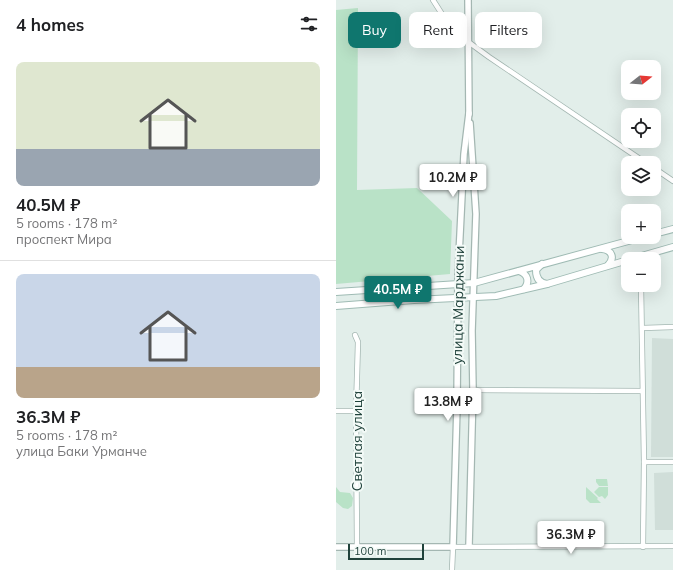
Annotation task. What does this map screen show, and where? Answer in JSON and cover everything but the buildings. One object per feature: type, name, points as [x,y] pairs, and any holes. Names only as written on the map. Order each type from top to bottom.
[{"type":"main road","points":[[661,232],[673,229]]},
{"type":"main road","points":[[336,292],[474,283],[621,243]]},
{"type":"main road","points":[[658,252],[673,247]]},
{"type":"main road","points":[[602,249],[606,249],[612,255],[612,259],[608,265]]},
{"type":"main road","points":[[336,306],[458,297],[496,296],[547,284],[621,262]]},
{"type":"main road","points":[[542,264],[536,270],[537,278],[540,282],[547,284]]},
{"type":"main road","points":[[519,271],[524,273],[528,278],[528,284],[524,289]]},
{"type":"main road","points":[[414,288],[411,294],[414,300]]},
{"type":"street","points":[[433,0],[447,22],[469,42],[636,156]]},
{"type":"street","name":"улица Марджани","points":[[468,0],[469,112],[476,214],[472,331],[473,390],[469,546]]},
{"type":"street","name":"улица Марджани","points":[[452,570],[457,406],[458,265],[464,154],[469,112]]},
{"type":"street","points":[[661,173],[673,181]]},
{"type":"street","points":[[641,292],[644,462],[643,547]]},
{"type":"street","points":[[643,328],[673,327]]},
{"type":"street","name":"Светлая улица","points":[[355,335],[358,342],[356,411],[357,547]]},
{"type":"street","points":[[473,390],[642,391]]},
{"type":"street","points":[[435,406],[457,406]]},
{"type":"street","points":[[336,411],[356,411]]},
{"type":"street","points":[[644,462],[673,462]]},
{"type":"street","points":[[336,547],[673,546]]},
{"type":"shaded area","points":[[652,338],[673,339],[673,457],[651,457]]},
{"type":"shaded area","points":[[673,472],[673,530],[655,530],[654,473]]},
{"type":"green space","points":[[358,8],[358,12],[348,12],[348,48],[358,48],[357,190],[417,188],[452,221],[450,274],[336,284],[336,10]]},
{"type":"green space","points":[[596,479],[607,479],[608,486],[599,486]]},
{"type":"green space","points":[[336,487],[340,492],[350,493],[353,498],[352,506],[348,509],[343,508],[336,502]]},
{"type":"green space","points":[[586,487],[598,498],[597,499],[601,503],[590,503],[586,499]]},
{"type":"green space","points":[[599,487],[608,487],[608,495],[605,499],[602,496],[599,497],[594,492]]}]
